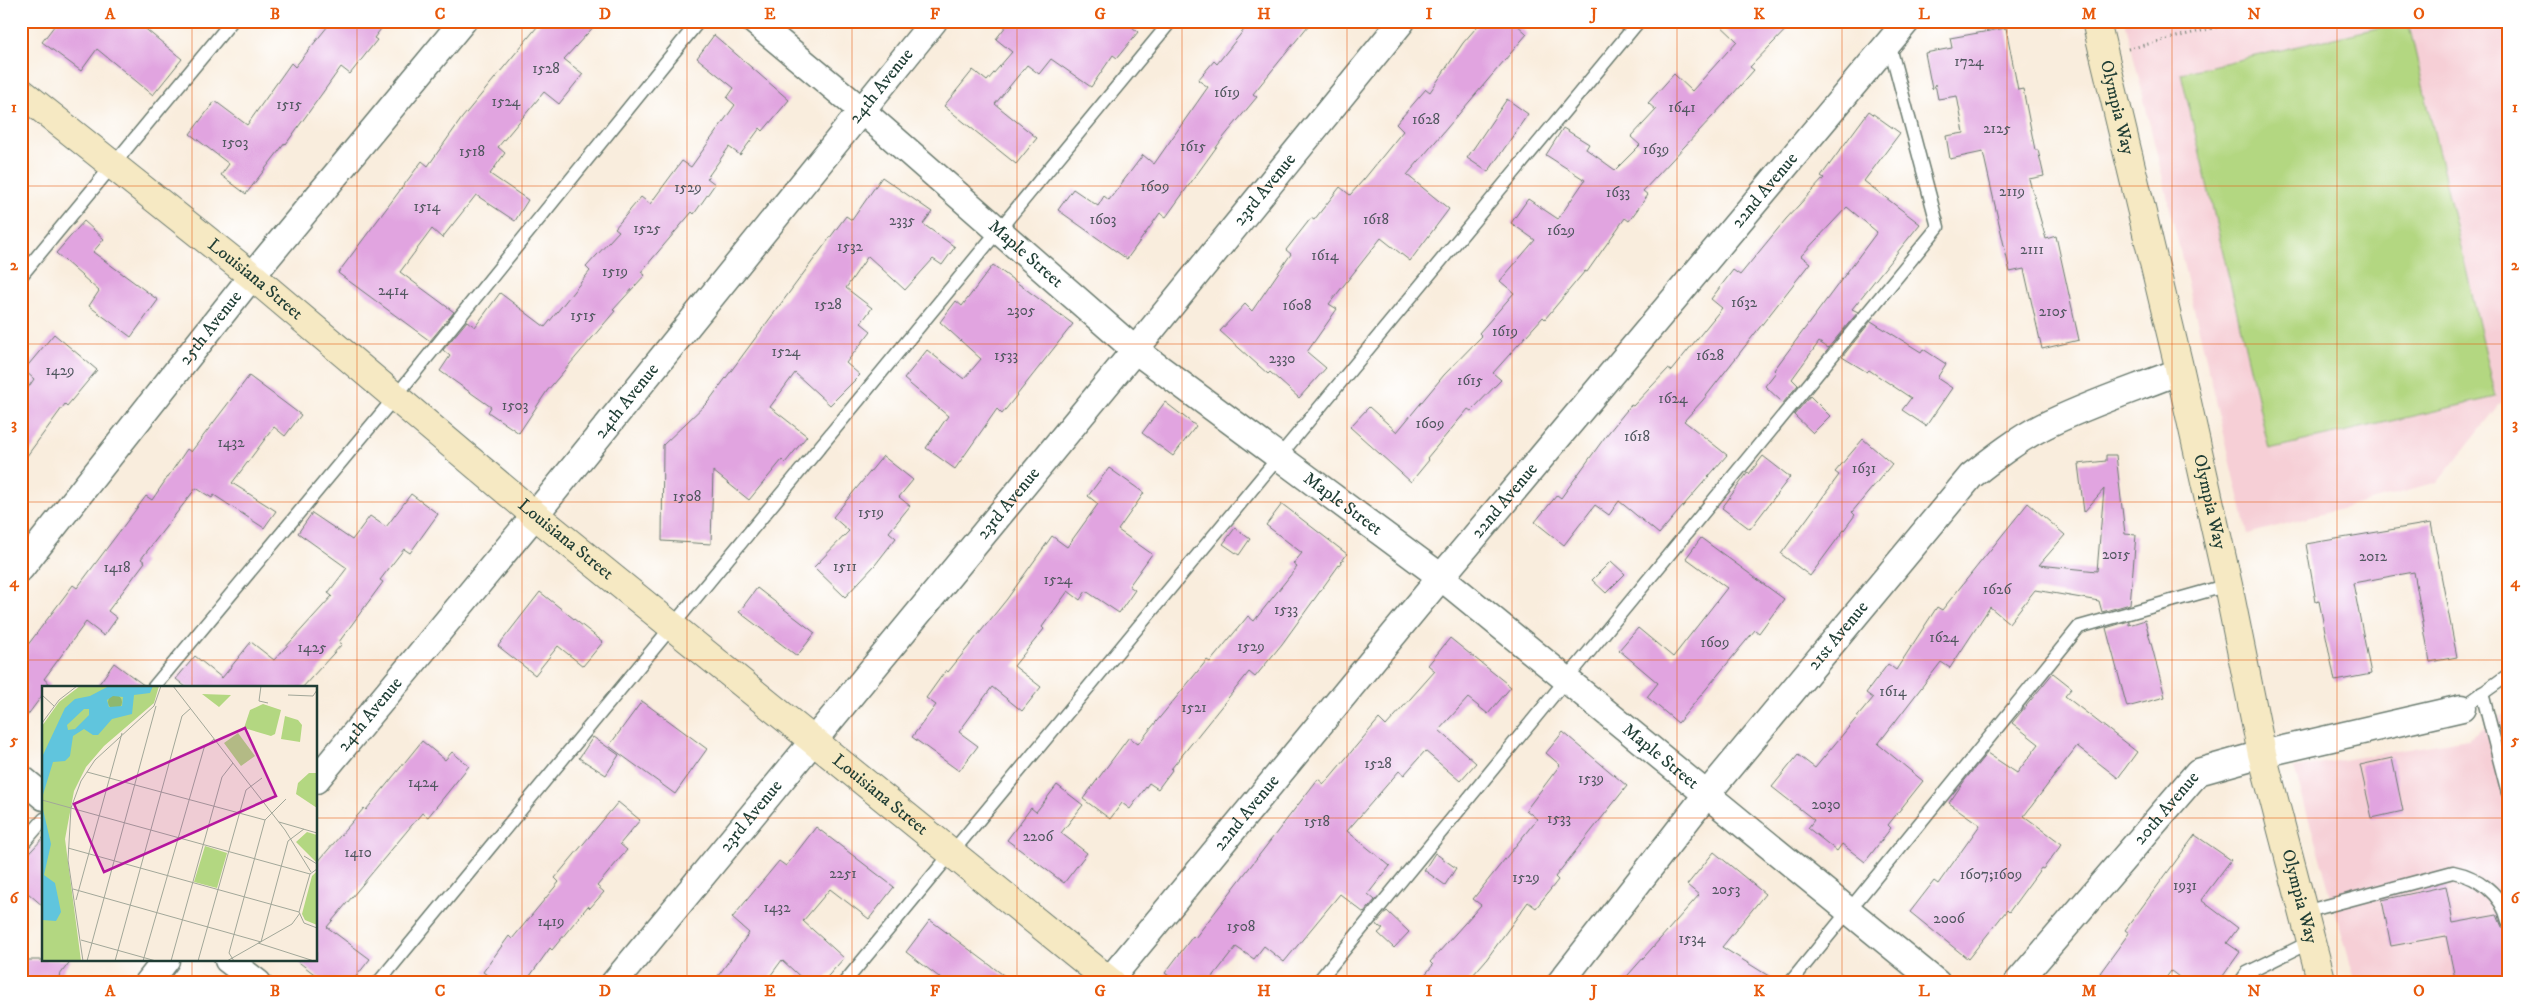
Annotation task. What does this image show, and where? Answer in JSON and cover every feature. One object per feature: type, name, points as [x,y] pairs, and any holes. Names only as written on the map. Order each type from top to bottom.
[{"type":"street","name":"25th Avenue","points":[[21,568],[252,276],[463,21]]},
{"type":"street","name":"Maple Street","points":[[754,21],[861,110],[1135,350],[1441,577],[1937,983]]},
{"type":"street","name":"24th Avenue","points":[[318,778],[535,515],[934,21]]},
{"type":"street","name":"23rd Avenue","points":[[614,983],[814,742],[1402,21]]},
{"type":"street","name":"22nd Avenue","points":[[1109,982],[1441,577],[1907,21]]},
{"type":"street","name":"Olympia Way","points":[[2096,21],[2180,371],[2228,585],[2262,754],[2322,983]]},
{"type":"street","name":"Louisiana Street","points":[[21,92],[252,276],[535,515],[1109,982]]},
{"type":"street","name":"21st Avenue","points":[[1560,983],[1707,794],[1971,476],[2001,452],[2043,427],[2082,409],[2180,371]]},
{"type":"street","name":"20th Avenue","points":[[2017,983],[2198,772],[2472,701]]},
{"type":"street","points":[[21,778],[42,795]]},
{"type":"street","points":[[148,983],[164,962]]},
{"type":"street","points":[[231,962],[258,983]]},
{"type":"lane","points":[[21,276],[232,21]]},
{"type":"lane","points":[[155,686],[394,397],[699,21]]},
{"type":"lane","points":[[378,983],[1171,21]]},
{"type":"lane","points":[[844,983],[1639,21]]},
{"type":"lane","points":[[1317,983],[1938,227],[1889,43]]},
{"type":"lane","points":[[1790,983],[2079,627],[2228,585]]},
{"type":"lane","points":[[2508,675],[2472,701],[2508,792]]},
{"type":"lane","points":[[21,846],[42,822]]},
{"type":"lane","points":[[2304,912],[2452,872],[2470,875],[2488,887],[2506,912],[2508,921]]},
{"type":"lane","points":[[2240,983],[2248,973],[2312,941]]},
{"type":"path","points":[[2104,55],[2241,21]]},
{"type":"path","points":[[2502,21],[2508,26]]},
{"type":"shaded area","points":[[2125,21],[2508,21],[2508,394],[2437,483],[2248,534]]},
{"type":"shaded area","points":[[2508,711],[2508,983],[2356,983],[2294,768],[2468,739]]},
{"type":"green space","points":[[2408,21],[2496,397],[2269,449],[2181,73]]},
{"type":"building","points":[[58,21],[136,21],[182,59],[153,95],[97,49],[81,71],[42,42]]},
{"type":"building","points":[[332,21],[387,21],[374,38],[377,40],[350,74],[341,67],[286,144],[246,194],[221,175],[229,164],[190,134],[215,101],[247,125],[291,63],[295,67]]},
{"type":"building","points":[[542,21],[599,21],[564,59],[583,74],[559,104],[544,92],[498,147],[505,153],[490,174],[528,200],[515,221],[476,195],[442,238],[432,229],[400,272],[454,312],[430,341],[338,273],[422,161],[428,166],[462,118]]},
{"type":"building","points":[[1010,21],[1125,21],[1138,32],[1117,58],[1113,55],[1091,87],[1051,59],[1039,74],[1027,65],[995,104],[1037,138],[1016,164],[944,106],[973,70],[987,81],[1012,52],[996,39]]},
{"type":"building","points":[[1251,21],[1312,21],[1253,94],[1257,97],[1223,138],[1166,217],[1160,213],[1127,259],[1058,210],[1073,189],[1098,206],[1104,196],[1109,200],[1143,155],[1154,164],[1208,87],[1198,80],[1214,61],[1217,64]]},
{"type":"building","points":[[1482,21],[1513,21],[1527,34],[1407,175],[1449,209],[1410,261],[1381,238],[1329,304],[1337,309],[1307,352],[1326,368],[1299,398],[1270,372],[1268,374],[1220,331],[1245,304],[1252,311],[1291,254],[1286,250],[1311,218],[1314,220],[1340,187],[1350,195],[1365,178],[1403,131],[1396,124],[1426,89],[1430,92],[1463,43]]},
{"type":"building","points":[[1716,21],[1794,21],[1750,67],[1754,70],[1726,102],[1643,191],[1648,195],[1629,221],[1625,218],[1587,272],[1585,271],[1545,319],[1543,317],[1493,373],[1501,380],[1471,411],[1468,409],[1427,458],[1429,460],[1411,482],[1350,427],[1369,407],[1397,432],[1444,375],[1482,336],[1479,333],[1514,293],[1500,281],[1535,240],[1511,223],[1528,199],[1558,219],[1585,180],[1546,155],[1563,128],[1589,144],[1586,149],[1615,170],[1640,145],[1631,137],[1656,110],[1648,103],[1674,74],[1692,91],[1737,41]]},
{"type":"building","points":[[2006,28],[2018,90],[2023,89],[2035,150],[2038,150],[2044,176],[2029,179],[2046,239],[2056,236],[2079,340],[2042,349],[2024,269],[2010,272],[1983,152],[1950,159],[1946,136],[1964,133],[1957,96],[1938,99],[1935,84],[1932,89],[1925,53],[1952,48],[1950,38]]},
{"type":"building","points":[[714,35],[789,100],[763,131],[760,128],[740,155],[729,147],[707,178],[715,184],[694,214],[692,212],[641,272],[645,275],[613,310],[615,311],[547,391],[519,433],[488,412],[491,407],[440,371],[450,356],[443,350],[467,321],[475,327],[500,293],[545,327],[590,271],[586,267],[619,231],[615,228],[641,197],[650,204],[682,161],[691,167],[735,105],[727,98],[734,88],[697,58]]},
{"type":"building","points":[[1507,99],[1528,114],[1488,172],[1467,158]]},
{"type":"building","points":[[1869,111],[1900,133],[1864,181],[1920,224],[1852,309],[1858,312],[1828,348],[1819,342],[1792,379],[1798,385],[1783,403],[1765,386],[1776,372],[1774,370],[1877,232],[1847,207],[1801,256],[1810,263],[1703,400],[1684,421],[1727,455],[1659,534],[1619,501],[1609,515],[1595,505],[1564,545],[1535,522],[1557,495],[1561,498],[1605,437],[1631,405],[1633,406],[1668,369],[1671,371],[1722,308],[1711,299],[1733,270],[1740,275],[1786,219],[1824,178],[1821,176]]},
{"type":"building","points":[[882,177],[932,212],[923,224],[955,247],[942,265],[933,259],[905,290],[868,256],[846,288],[872,308],[861,323],[871,331],[846,363],[860,375],[830,405],[795,373],[770,407],[807,436],[785,463],[782,460],[749,500],[713,471],[711,544],[662,541],[663,445],[708,402],[846,216],[852,220]]},
{"type":"building","points":[[84,221],[104,239],[93,252],[158,300],[131,337],[89,306],[99,291],[56,253]]},
{"type":"building","points":[[993,265],[1073,324],[1002,414],[997,409],[955,469],[926,448],[948,416],[904,379],[927,350],[964,379],[981,359],[940,322],[956,301],[962,306]]},
{"type":"building","points":[[1871,321],[1921,352],[1923,349],[1946,364],[1937,378],[1952,388],[1926,426],[1902,410],[1911,398],[1869,370],[1867,372],[1842,357]]},
{"type":"building","points":[[54,334],[97,370],[67,406],[65,404],[21,464],[21,398],[34,379],[24,370]]},
{"type":"building","points":[[249,376],[301,415],[285,436],[274,427],[232,483],[276,511],[264,528],[214,495],[212,498],[196,488],[141,559],[145,562],[108,611],[117,618],[104,636],[86,622],[44,679],[50,684],[48,686],[42,686],[42,696],[21,724],[21,654],[73,585],[77,588],[146,496],[152,500],[187,449],[191,452]]},
{"type":"building","points":[[1810,396],[1830,416],[1813,433],[1794,415]]},
{"type":"building","points":[[1165,402],[1196,426],[1173,456],[1142,433]]},
{"type":"building","points":[[1863,439],[1892,464],[1852,512],[1855,515],[1810,576],[1781,554],[1839,475],[1835,472]]},
{"type":"building","points":[[2106,455],[2116,455],[2125,534],[2136,535],[2130,604],[2102,612],[2099,601],[2035,590],[2009,623],[1990,607],[1950,668],[1941,662],[1878,744],[1923,781],[1888,825],[1891,828],[1865,862],[1842,844],[1837,851],[1808,828],[1814,820],[1772,787],[1798,755],[1815,768],[1873,698],[1866,693],[1888,664],[1896,670],[1937,607],[1942,610],[2028,503],[2065,535],[2039,565],[2097,571],[2104,489],[2084,512],[2078,464],[2106,461]]},
{"type":"building","points":[[883,456],[913,480],[899,497],[910,506],[889,532],[896,538],[875,565],[845,597],[814,567],[849,531],[833,517]]},
{"type":"building","points":[[1763,456],[1790,477],[1750,529],[1722,508],[1748,472],[1749,474]]},
{"type":"building","points":[[1109,468],[1144,493],[1118,530],[1152,554],[1129,586],[1135,590],[1119,613],[1086,591],[1080,600],[1068,591],[1042,627],[1044,629],[1014,666],[1041,687],[1022,711],[992,687],[959,732],[978,746],[959,771],[912,737],[936,705],[926,698],[946,670],[948,672],[1007,599],[1052,536],[1067,547],[1098,504],[1088,496]]},
{"type":"building","points":[[411,494],[438,514],[410,553],[404,549],[380,580],[383,582],[339,642],[342,644],[304,686],[185,686],[176,679],[195,656],[222,678],[251,642],[274,660],[332,596],[328,593],[347,568],[298,533],[312,513],[352,540],[370,516],[386,527]]},
{"type":"building","points":[[1282,504],[1347,554],[1282,644],[1255,677],[1249,672],[1171,769],[1158,789],[1149,783],[1130,809],[1122,803],[1110,819],[1083,799],[1129,737],[1138,744],[1207,660],[1210,662],[1248,616],[1254,621],[1297,567],[1293,564],[1302,553],[1266,525]]},
{"type":"building","points":[[2431,523],[2457,657],[2430,662],[2414,572],[2353,583],[2371,674],[2335,681],[2319,601],[2316,602],[2306,544]]},
{"type":"building","points":[[1235,528],[1250,539],[1239,555],[1223,544]]},
{"type":"building","points":[[1701,538],[1784,599],[1759,633],[1755,630],[1678,723],[1647,697],[1658,683],[1619,650],[1638,628],[1673,657],[1727,588],[1686,558]]},
{"type":"building","points":[[1611,561],[1625,574],[1606,593],[1592,580]]},
{"type":"building","points":[[757,588],[815,633],[797,656],[739,612]]},
{"type":"building","points":[[540,592],[603,642],[583,666],[558,646],[535,675],[498,646]]},
{"type":"building","points":[[2145,620],[2165,697],[2127,707],[2106,628],[2129,621],[2129,625]]},
{"type":"building","points":[[1450,638],[1511,687],[1488,714],[1468,698],[1439,730],[1476,763],[1460,781],[1425,751],[1404,775],[1399,771],[1347,831],[1390,866],[1368,894],[1375,900],[1364,913],[1340,894],[1284,962],[1264,946],[1254,959],[1236,947],[1208,983],[1178,983],[1165,973],[1193,936],[1195,938],[1318,779],[1324,784],[1379,719],[1386,726],[1435,671],[1428,665]]},
{"type":"building","points":[[114,663],[145,686],[97,686]]},
{"type":"building","points":[[2053,673],[2072,688],[2065,696],[2137,752],[2118,778],[2077,746],[2024,816],[2062,844],[2043,869],[2041,868],[2009,912],[2007,910],[1968,959],[1910,912],[1934,881],[1938,884],[1980,825],[1949,803],[1965,780],[1987,753],[2017,773],[2039,744],[2012,723]]},
{"type":"building","points":[[642,701],[707,749],[675,794],[609,746]]},
{"type":"building","points":[[1563,732],[1627,786],[1555,877],[1558,880],[1536,908],[1528,902],[1486,960],[1466,983],[1418,983],[1433,965],[1430,962],[1481,905],[1473,899],[1537,819],[1526,810],[1560,765],[1546,753]]},
{"type":"building","points":[[593,737],[619,755],[606,775],[579,758]]},
{"type":"building","points":[[422,741],[445,760],[452,752],[469,766],[428,817],[422,813],[327,927],[370,959],[351,983],[326,983],[299,962],[318,962],[318,862],[364,808],[366,810]]},
{"type":"building","points":[[2392,758],[2403,811],[2372,818],[2360,765]]},
{"type":"building","points":[[1057,785],[1083,805],[1061,833],[1087,853],[1064,883],[1007,840],[1031,808],[1036,812]]},
{"type":"building","points":[[618,802],[640,820],[620,844],[627,850],[597,886],[604,892],[590,908],[588,906],[552,950],[550,948],[525,983],[498,983],[483,972],[509,936],[512,939],[559,882],[555,878]]},
{"type":"building","points":[[816,827],[894,887],[869,919],[830,889],[803,921],[844,958],[822,983],[807,983],[782,960],[765,983],[713,983],[749,933],[732,918],[779,861],[786,866]]},
{"type":"building","points":[[2195,835],[2231,860],[2201,900],[2238,928],[2227,943],[2240,952],[2218,983],[2187,983],[2171,971],[2162,983],[2114,983],[2100,973],[2129,933],[2125,930]]},
{"type":"building","points":[[42,839],[42,905],[21,887],[21,862]]},
{"type":"building","points":[[1714,852],[1765,894],[1722,947],[1780,983],[1621,983],[1699,895],[1687,885]]},
{"type":"building","points":[[1435,853],[1456,868],[1445,885],[1424,870]]},
{"type":"building","points":[[2446,886],[2453,923],[2497,915],[2502,927],[2508,929],[2508,983],[2456,983],[2446,936],[2391,946],[2382,900]]},
{"type":"building","points":[[1387,911],[1409,932],[1394,948],[1378,933],[1383,929],[1376,924]]},
{"type":"building","points":[[930,920],[1014,983],[947,983],[906,952]]},
{"type":"building","points":[[21,960],[70,962],[54,983],[21,983]]}]
